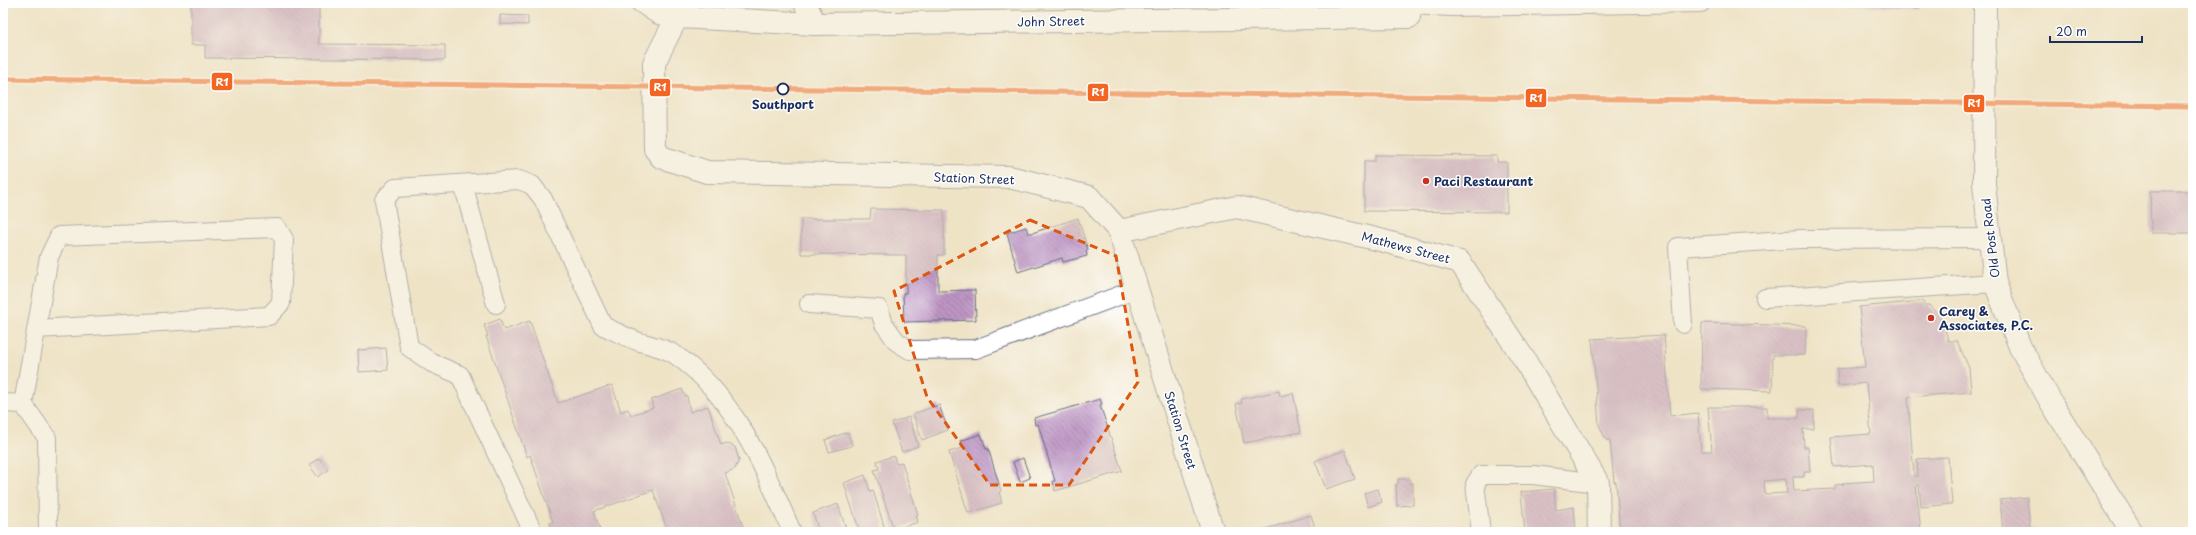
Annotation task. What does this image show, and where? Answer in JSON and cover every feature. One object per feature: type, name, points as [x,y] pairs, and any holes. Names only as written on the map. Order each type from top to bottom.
[{"type":"street","points":[[805,3],[815,24]]},
{"type":"street","name":"Old Post Road","points":[[1986,3],[1984,184],[1995,283],[2020,347],[2052,404],[2132,532]]},
{"type":"street","name":"John Street","points":[[682,10],[815,24],[1409,17],[1409,4]]},
{"type":"street","name":"Station Street","points":[[682,10],[654,64],[655,149],[661,157],[707,172],[1009,177],[1089,196],[1119,231],[1213,532]]},
{"type":"street","name":"Mathews Street","points":[[1119,231],[1237,207],[1380,240],[1460,262],[1524,360],[1598,484],[1599,532]]},
{"type":"lane","points":[[640,3],[658,15],[682,10]]},
{"type":"lane","points":[[1409,4],[1452,8],[1701,3]]},
{"type":"lane","points":[[533,532],[460,375],[432,363],[409,347],[384,200],[395,188],[519,180],[532,185],[543,199],[603,326],[638,341],[673,353],[702,376],[723,401],[762,463],[792,532]]},
{"type":"lane","points":[[463,184],[496,304]]},
{"type":"lane","points":[[36,329],[269,316],[282,303],[284,239],[277,228],[60,236],[48,257],[23,404],[47,438],[48,532]]},
{"type":"lane","points":[[1683,324],[1678,247],[1801,239],[1990,238]]},
{"type":"lane","points":[[1765,298],[1995,283]]},
{"type":"lane","points":[[809,304],[879,309],[884,324],[897,342],[910,350],[976,349],[1137,289]]},
{"type":"lane","points":[[3,403],[23,404]]},
{"type":"lane","points":[[1480,532],[1475,484],[1481,476],[1533,475],[1598,484]]},
{"type":"highlighted area","points":[[1030,220],[1116,256],[1138,382],[1069,485],[990,485],[927,397],[894,291]]},
{"type":"building","points":[[191,3],[319,3],[319,44],[445,45],[445,60],[205,58],[205,45],[191,45]]},
{"type":"building","points":[[1825,3],[1920,3],[1919,9]]},
{"type":"building","points":[[500,15],[528,16],[528,25],[500,24]]},
{"type":"building","points":[[1375,155],[1497,156],[1497,162],[1507,162],[1507,212],[1364,211],[1364,161],[1375,161]]},
{"type":"building","points":[[2150,191],[2193,191],[2193,233],[2151,233]]},
{"type":"building","points":[[871,209],[944,210],[944,255],[938,255],[938,291],[975,290],[976,320],[904,322],[903,293],[906,293],[906,255],[801,254],[801,219],[870,219]]},
{"type":"building","points":[[1078,218],[1088,250],[1086,250],[1087,256],[1063,262],[1062,258],[1018,272],[1007,233],[1026,227],[1028,233],[1032,233]]},
{"type":"building","points":[[1923,301],[1924,305],[1929,305],[1943,320],[1948,341],[1957,341],[1969,368],[1971,392],[1908,397],[1914,476],[1918,476],[1917,459],[1948,457],[1952,504],[1921,507],[1919,485],[1916,485],[1921,532],[1620,532],[1616,482],[1614,482],[1610,440],[1606,440],[1599,425],[1592,339],[1664,335],[1670,416],[1698,413],[1701,451],[1712,451],[1708,407],[1767,407],[1767,418],[1799,418],[1799,410],[1814,410],[1814,429],[1803,429],[1804,447],[1808,447],[1810,472],[1804,472],[1804,477],[1793,477],[1794,491],[1835,489],[1835,485],[1844,484],[1842,483],[1874,481],[1873,464],[1834,467],[1831,437],[1871,434],[1866,383],[1838,386],[1837,369],[1865,367],[1859,307]],"holes":[[[1786,479],[1787,493],[1765,494],[1764,481]]]},
{"type":"building","points":[[500,319],[504,330],[530,321],[558,403],[612,385],[621,412],[628,409],[631,415],[653,408],[651,400],[682,389],[685,396],[687,396],[690,412],[708,406],[721,445],[726,443],[735,447],[739,460],[735,469],[725,473],[745,532],[668,532],[653,490],[594,511],[601,532],[553,532],[550,523],[553,522],[530,455],[527,457],[486,336],[488,336],[484,325]]},
{"type":"building","points":[[1702,323],[1806,326],[1805,355],[1773,355],[1772,391],[1701,389]]},
{"type":"building","points":[[386,348],[388,370],[359,372],[358,350]]},
{"type":"building","points":[[1279,391],[1280,396],[1293,393],[1301,432],[1244,443],[1236,404],[1242,403],[1241,399]]},
{"type":"building","points":[[1100,399],[1102,404],[1100,405],[1122,471],[1055,491],[1053,481],[1055,481],[1038,424],[1035,425],[1034,418]]},
{"type":"building","points":[[939,405],[948,430],[922,440],[913,414]]},
{"type":"building","points":[[909,417],[918,446],[902,452],[892,423]]},
{"type":"building","points":[[848,432],[852,446],[829,452],[825,440]]},
{"type":"building","points":[[981,434],[986,449],[988,448],[1001,491],[999,492],[1002,503],[968,513],[949,452],[962,448],[960,441]]},
{"type":"building","points":[[1345,450],[1355,479],[1326,489],[1315,461]]},
{"type":"building","points":[[894,456],[896,464],[902,462],[918,515],[916,515],[918,522],[894,530],[874,470],[879,469],[877,461]]},
{"type":"building","points":[[319,458],[328,470],[318,477],[309,465]]},
{"type":"building","points":[[1023,458],[1030,478],[1020,482],[1013,462]]},
{"type":"building","points":[[865,475],[870,491],[873,490],[884,526],[882,527],[883,532],[860,532],[849,499],[844,483]]},
{"type":"building","points":[[1398,479],[1410,479],[1410,483],[1413,483],[1413,505],[1397,506],[1396,484],[1398,484]]},
{"type":"building","points":[[1378,489],[1382,502],[1368,507],[1364,493]]},
{"type":"building","points":[[1554,489],[1556,510],[1574,507],[1576,532],[1525,532],[1521,492]]},
{"type":"building","points":[[2027,497],[2030,529],[2038,529],[2038,532],[2003,532],[2000,500]]},
{"type":"building","points":[[838,504],[847,532],[819,532],[813,513]]},
{"type":"building","points":[[1311,515],[1316,532],[1256,532]]},
{"type":"transit line","name":"R1","points":[[3,79],[2193,106]]},
{"type":"place","name":"Southport","points":[[783,89]]},
{"type":"place","name":"Paci Restaurant","points":[[1426,181]]},
{"type":"place","name":"Carey & Associates, P.C.","points":[[1931,318]]}]
